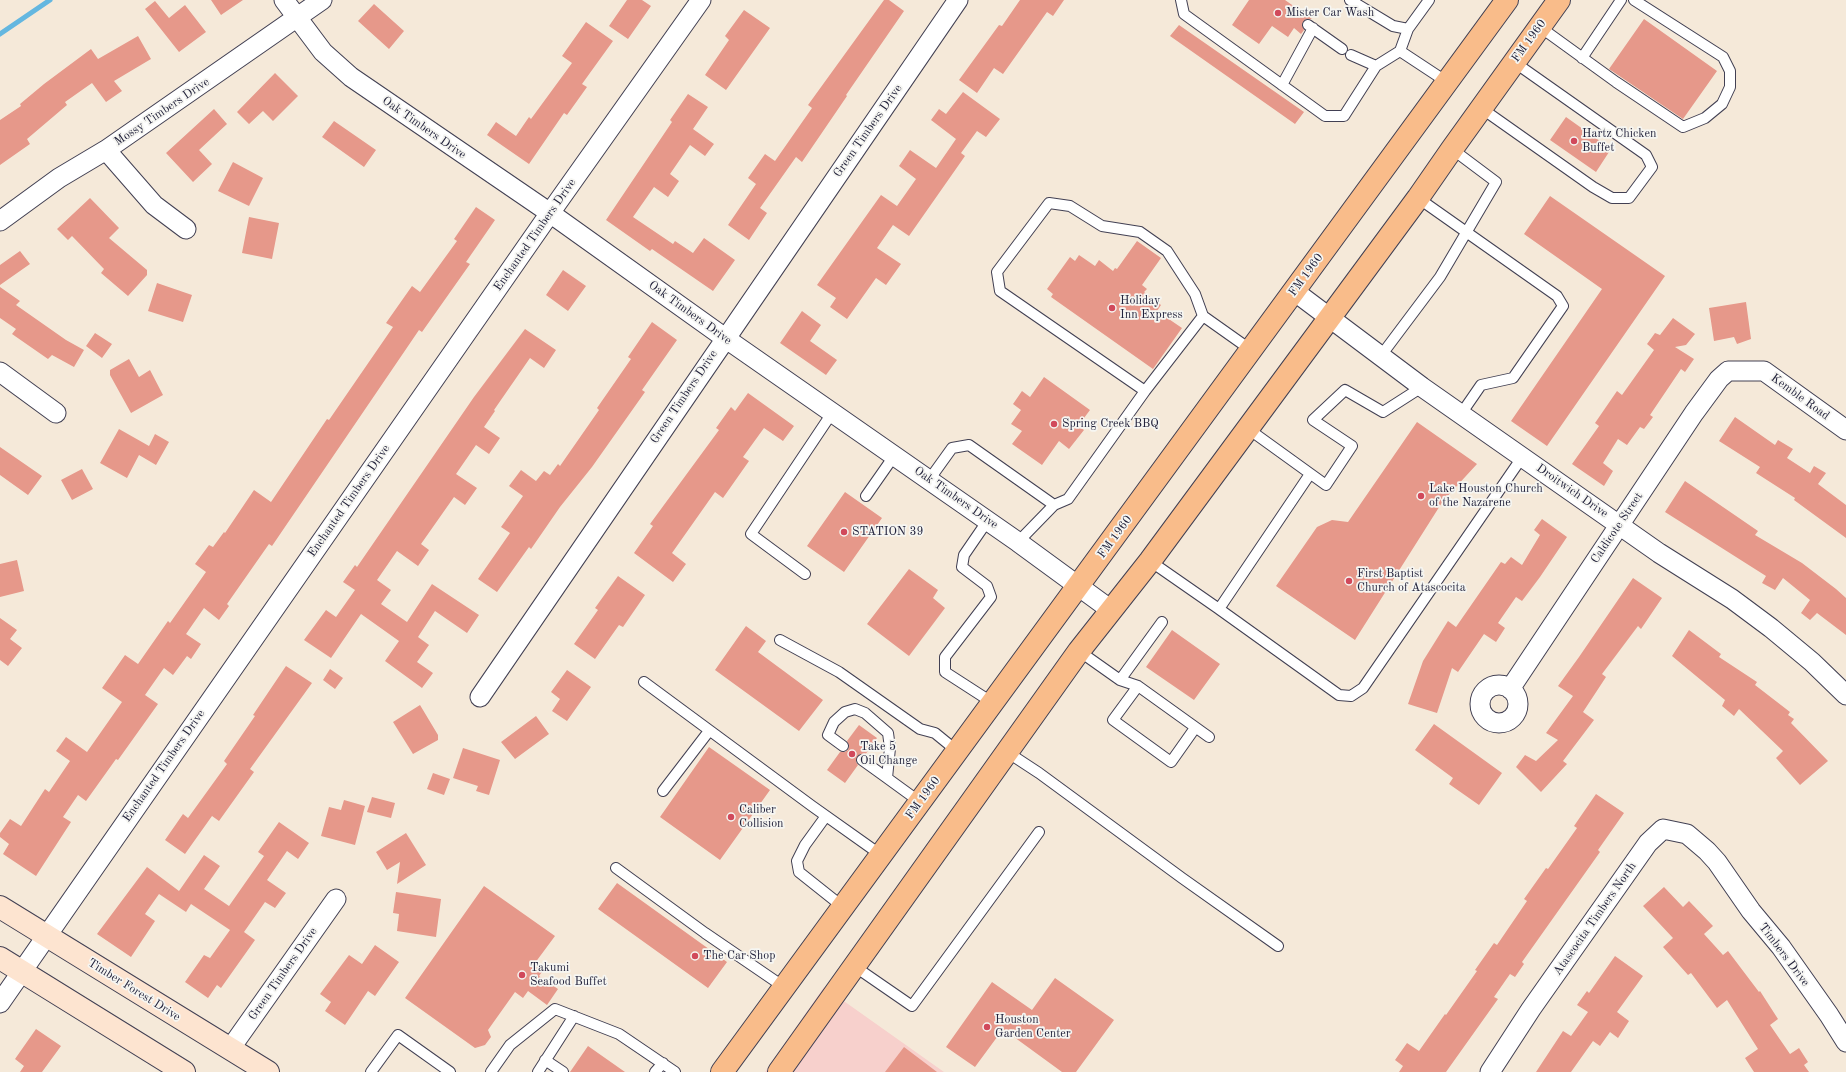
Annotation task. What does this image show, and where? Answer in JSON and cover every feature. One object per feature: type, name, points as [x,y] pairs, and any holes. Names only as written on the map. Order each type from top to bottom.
[{"type":"main road","name":"FM 1960","points":[[722,1072],[1507,0]]},
{"type":"main road","name":"FM 1960","points":[[779,1072],[1079,651],[1150,561],[1247,428],[1330,318],[1418,198],[1559,0]]},
{"type":"street","name":"Oak Timbers Drive","points":[[284,0],[323,52],[351,77],[550,213],[832,413],[988,520],[1111,610]]},
{"type":"street","name":"Mossy Timbers Drive","points":[[0,221],[59,178],[106,150],[297,19],[322,0]]},
{"type":"street","name":"Enchanted Timbers Drive","points":[[0,1003],[550,213],[701,0]]},
{"type":"street","name":"Green Timbers Drive","points":[[480,697],[958,0]]},
{"type":"street","points":[[106,150],[154,206],[186,229]]},
{"type":"street","name":"Droitwich Drive","points":[[1294,291],[1422,387],[1620,524],[1659,553],[1732,600],[1771,628],[1812,662],[1846,695]]},
{"type":"street","name":"Kemble Road","points":[[1728,371],[1764,371],[1846,430]]},
{"type":"street","name":"Caldicote Street","points":[[1510,689],[1694,413],[1719,379],[1728,371]]},
{"type":"street","points":[[0,372],[56,413]]},
{"type":"street","name":"Atascocita Timbers North","points":[[1490,1072],[1531,1009],[1648,843],[1664,829],[1686,834],[1707,851],[1721,868]]},
{"type":"street","name":"Timbers Drive","points":[[1721,868],[1751,911],[1785,953],[1829,1015],[1846,1042]]},
{"type":"street","name":"Green Timbers Drive","points":[[230,1049],[336,898]]},
{"type":"street","name":"Timber Forest Drive","points":[[0,907],[268,1072]]},
{"type":"street","points":[[0,958],[184,1072]]},
{"type":"lane","points":[[1182,0],[1184,14],[1325,116],[1344,116],[1376,66],[1400,51],[1408,28],[1429,0]]},
{"type":"lane","points":[[1350,0],[1393,26],[1408,28]]},
{"type":"lane","points":[[1582,58],[1621,0]]},
{"type":"lane","points":[[1540,27],[1582,58],[1683,127],[1705,118],[1722,104],[1730,87],[1730,71],[1722,57],[1634,0]]},
{"type":"lane","points":[[1282,85],[1311,27],[1342,49]]},
{"type":"lane","points":[[1400,51],[1447,82]]},
{"type":"lane","points":[[1351,55],[1376,66]]},
{"type":"lane","points":[[1481,108],[1593,187],[1612,198],[1629,198],[1652,167],[1646,155],[1514,62]]},
{"type":"lane","points":[[1380,357],[1440,277],[1496,182],[1452,149]]},
{"type":"lane","points":[[1418,198],[1558,296],[1563,306],[1513,378],[1481,385],[1461,414]]},
{"type":"lane","points":[[1144,390],[1000,291],[998,272],[1049,203],[1070,206],[1102,226],[1140,232],[1167,251],[1194,294],[1203,316],[1251,350]]},
{"type":"lane","points":[[1018,542],[1054,505],[1068,499],[1144,390],[1203,316]]},
{"type":"lane","points":[[1247,428],[1326,485],[1352,446],[1313,420],[1345,390],[1383,412],[1422,387]]},
{"type":"lane","points":[[805,574],[751,534],[832,413]]},
{"type":"lane","points":[[929,480],[952,448],[969,445],[1054,505]]},
{"type":"lane","points":[[866,496],[894,456]]},
{"type":"lane","points":[[1150,561],[1339,695],[1351,696],[1363,688],[1522,456]]},
{"type":"lane","points":[[1219,609],[1310,474]]},
{"type":"lane","points":[[988,520],[964,555],[962,568],[986,586],[991,597],[945,657],[945,672],[993,703]]},
{"type":"lane","points":[[1120,680],[1162,622]]},
{"type":"lane","points":[[780,640],[839,672],[920,729],[936,733],[957,751]]},
{"type":"lane","points":[[1079,651],[1120,680],[1138,686],[1209,737]]},
{"type":"lane","points":[[644,682],[709,731],[881,855]]},
{"type":"lane","points":[[1138,686],[1113,720],[1171,762],[1195,728]]},
{"type":"lane","points":[[843,746],[828,735],[834,722],[845,712],[856,709],[865,713],[888,733],[890,748],[887,778]]},
{"type":"lane","points":[[663,791],[709,731]]},
{"type":"lane","points":[[1007,752],[1039,773],[1182,878],[1278,946]]},
{"type":"lane","points":[[862,760],[920,802]]},
{"type":"lane","points":[[826,816],[805,846],[797,861],[799,872],[843,907]]},
{"type":"lane","points":[[854,966],[912,1006],[1039,832]]},
{"type":"lane","points":[[616,868],[704,933],[784,987]]},
{"type":"lane","points":[[491,1072],[510,1045],[555,1009],[619,1034],[675,1072]]},
{"type":"lane","points":[[538,1072],[574,1016]]},
{"type":"lane","points":[[371,1072],[398,1035],[450,1072]]},
{"type":"lane","points":[[545,1060],[563,1072]]},
{"type":"lane","points":[[655,1072],[663,1063]]},
{"type":"shaded area","points":[[824,987],[944,1072],[765,1072]]},
{"type":"building","points":[[211,0],[243,0],[221,15]]},
{"type":"building","points":[[627,0],[642,0],[651,6],[628,39],[609,26]]},
{"type":"building","points":[[884,0],[889,0],[904,11],[802,162],[796,157],[760,208],[767,213],[749,240],[728,225],[756,184],[748,178],[765,154],[775,161],[812,108],[808,105]]},
{"type":"building","points":[[1020,0],[1064,0],[1053,16],[1047,12],[1003,74],[994,68],[977,93],[959,80],[999,25],[1002,26]]},
{"type":"building","name":"Mister Car Wash","points":[[1249,0],[1285,0],[1312,19],[1306,19],[1303,22],[1302,25],[1304,30],[1301,34],[1294,28],[1288,37],[1272,26],[1259,44],[1232,25]]},
{"type":"building","points":[[155,1],[169,18],[185,5],[206,32],[179,52],[145,9]]},
{"type":"building","points":[[374,4],[404,31],[389,49],[358,21]]},
{"type":"building","points":[[744,10],[770,28],[726,90],[705,75],[729,40],[725,36]]},
{"type":"building","points":[[1644,19],[1717,71],[1683,119],[1609,69]]},
{"type":"building","points":[[586,22],[613,41],[582,84],[587,87],[567,115],[564,113],[529,164],[487,135],[496,122],[516,136],[529,117],[531,119],[572,63],[562,56]]},
{"type":"building","points":[[1179,25],[1304,112],[1295,124],[1170,36]]},
{"type":"building","points":[[138,36],[151,59],[114,81],[122,91],[106,102],[92,83],[65,102],[67,105],[27,139],[30,144],[0,165],[0,120],[21,106],[20,104],[44,84],[91,49],[98,59]]},
{"type":"building","points":[[275,73],[298,96],[273,121],[263,111],[249,124],[237,112]]},
{"type":"building","points":[[963,92],[1000,119],[986,137],[977,131],[961,153],[965,156],[909,236],[893,225],[877,248],[901,264],[886,285],[876,278],[847,319],[830,307],[836,298],[817,285],[881,195],[897,206],[916,179],[899,166],[910,150],[936,168],[956,139],[931,120],[939,109],[946,114]]},
{"type":"building","points":[[688,94],[708,107],[693,129],[714,144],[705,156],[690,145],[670,174],[679,181],[668,197],[654,187],[633,217],[673,244],[675,241],[693,253],[704,238],[735,260],[713,291],[652,249],[650,251],[606,220],[672,122],[670,120]]},
{"type":"building","points":[[214,109],[227,124],[199,150],[212,164],[193,182],[166,153]]},
{"type":"building","points":[[1566,117],[1611,149],[1596,172],[1550,140]]},
{"type":"building","points":[[334,121],[376,150],[364,167],[322,137]]},
{"type":"building","points":[[233,162],[263,178],[249,206],[218,191]]},
{"type":"building","points":[[1550,196],[1665,276],[1547,446],[1511,421],[1602,289],[1524,234]]},
{"type":"building","points":[[90,198],[119,228],[109,238],[147,270],[147,275],[128,296],[101,273],[104,269],[72,236],[68,240],[57,229]]},
{"type":"building","points":[[476,207],[495,220],[466,262],[470,264],[422,332],[419,330],[272,546],[269,544],[227,604],[229,606],[219,620],[204,608],[186,634],[201,644],[191,659],[187,656],[173,675],[164,668],[145,695],[158,704],[118,760],[116,759],[86,801],[78,795],[63,817],[71,822],[36,876],[3,854],[9,844],[0,837],[0,833],[10,819],[21,826],[45,789],[49,792],[70,761],[56,751],[66,737],[87,752],[122,702],[102,688],[125,655],[138,664],[168,621],[170,623],[206,572],[195,564],[209,545],[213,547],[224,532],[225,533],[254,490],[271,502],[327,419],[329,420],[393,327],[386,323],[412,286],[420,292],[457,241],[454,239]]},
{"type":"building","points":[[249,217],[279,223],[272,259],[242,253]]},
{"type":"building","name":"Holiday Inn Express","points":[[1137,241],[1161,258],[1142,285],[1147,289],[1144,292],[1161,305],[1157,311],[1182,328],[1153,369],[1051,297],[1053,294],[1047,289],[1070,257],[1075,261],[1079,255],[1095,266],[1099,260],[1113,271],[1115,268],[1117,269]]},
{"type":"building","points":[[20,251],[30,264],[0,285],[0,265]]},
{"type":"building","points":[[563,270],[586,286],[568,311],[546,295]]},
{"type":"building","points":[[157,283],[192,295],[183,322],[148,311]]},
{"type":"building","points":[[0,287],[20,301],[16,305],[66,340],[84,350],[74,367],[52,355],[48,359],[12,334],[16,329],[0,318]]},
{"type":"building","points":[[1746,302],[1751,339],[1737,344],[1734,337],[1714,341],[1709,308]]},
{"type":"building","points":[[802,311],[821,325],[810,341],[837,360],[826,375],[780,343]]},
{"type":"building","points":[[1673,318],[1695,334],[1686,345],[1675,347],[1694,359],[1685,372],[1681,369],[1650,415],[1653,417],[1644,429],[1640,427],[1627,445],[1618,439],[1603,463],[1613,471],[1604,486],[1572,464],[1599,426],[1595,423],[1617,391],[1622,395],[1654,350],[1647,344],[1655,333],[1660,335]]},
{"type":"building","points":[[652,322],[677,340],[642,390],[645,392],[592,467],[560,507],[531,549],[529,547],[497,592],[478,579],[510,533],[501,527],[523,496],[509,486],[521,470],[536,481],[544,471],[550,475],[558,464],[560,466],[599,410],[597,408],[631,359],[628,357]]},
{"type":"building","points":[[525,329],[556,350],[544,368],[530,358],[484,427],[500,438],[489,454],[476,445],[456,474],[477,488],[465,505],[454,497],[421,544],[429,550],[418,566],[397,551],[377,580],[391,590],[381,604],[407,622],[432,584],[479,615],[467,633],[435,611],[418,637],[429,645],[417,662],[433,673],[422,688],[385,661],[399,641],[361,614],[331,658],[304,640],[326,610],[336,617],[355,590],[343,582],[355,565],[357,567],[474,397]]},
{"type":"building","points":[[95,333],[112,344],[102,358],[86,346]]},
{"type":"building","points":[[129,359],[139,377],[150,370],[163,395],[131,413],[110,375],[110,370]]},
{"type":"building","points":[[1044,377],[1090,410],[1078,426],[1084,430],[1069,449],[1059,441],[1042,465],[1012,444],[1022,431],[1011,424],[1021,410],[1013,404],[1022,391],[1030,397]]},
{"type":"building","points":[[748,393],[794,426],[783,441],[764,428],[743,457],[749,461],[723,498],[715,492],[672,553],[686,564],[673,582],[634,553],[653,526],[650,524],[719,430],[716,428],[731,407],[735,411]]},
{"type":"building","points":[[1735,417],[1775,445],[1778,440],[1793,449],[1787,458],[1810,473],[1814,466],[1826,473],[1818,484],[1846,505],[1846,538],[1794,500],[1795,498],[1756,473],[1760,467],[1719,441]]},
{"type":"building","points":[[1417,422],[1477,464],[1443,501],[1355,640],[1276,586],[1317,527],[1332,520],[1348,522]]},
{"type":"building","points":[[119,429],[149,446],[155,434],[169,442],[156,465],[139,455],[127,478],[100,463]]},
{"type":"building","points":[[0,447],[42,476],[28,495],[0,475]]},
{"type":"building","points":[[82,469],[93,489],[72,500],[61,480]]},
{"type":"building","points":[[1685,481],[1758,531],[1755,535],[1802,563],[1846,598],[1846,635],[1817,613],[1810,620],[1801,613],[1810,600],[1783,578],[1775,590],[1762,583],[1766,576],[1665,512]]},
{"type":"building","name":"STATION 39","points":[[845,492],[882,518],[844,572],[807,546]]},
{"type":"building","points":[[1542,519],[1567,537],[1522,601],[1516,597],[1498,623],[1505,628],[1496,642],[1484,634],[1458,672],[1452,668],[1437,713],[1408,704],[1423,661],[1448,621],[1456,627],[1501,562],[1505,564],[1511,557],[1522,565],[1540,535],[1534,530]]},
{"type":"building","points":[[17,560],[24,591],[0,597],[0,564]]},
{"type":"building","points":[[909,569],[938,590],[933,598],[945,608],[909,656],[867,624]]},
{"type":"building","points":[[618,576],[645,595],[623,627],[619,625],[595,659],[574,644],[598,610],[595,608]]},
{"type":"building","points":[[1633,578],[1662,598],[1641,629],[1638,626],[1602,674],[1606,677],[1583,712],[1594,720],[1563,761],[1567,764],[1541,792],[1516,767],[1525,755],[1536,761],[1558,740],[1546,733],[1573,696],[1558,686]]},
{"type":"building","points":[[0,618],[17,630],[10,639],[22,648],[8,666],[0,660]]},
{"type":"building","points":[[746,626],[766,641],[758,652],[823,700],[799,731],[715,670]]},
{"type":"building","points":[[1172,630],[1220,664],[1194,700],[1146,667]]},
{"type":"building","points":[[1689,630],[1721,654],[1719,657],[1757,682],[1755,685],[1790,712],[1788,715],[1794,719],[1791,723],[1828,761],[1800,785],[1776,758],[1783,751],[1739,709],[1734,716],[1722,706],[1725,700],[1672,656]]},
{"type":"building","points":[[286,666],[312,683],[250,769],[254,772],[219,821],[212,816],[185,854],[165,840],[183,814],[188,818],[227,764],[224,761],[255,716],[253,715]]},
{"type":"building","points":[[330,669],[343,678],[335,689],[323,680]]},
{"type":"building","points":[[567,670],[591,687],[567,721],[552,711],[560,699],[551,692]]},
{"type":"building","points":[[420,705],[438,735],[438,740],[413,754],[393,722]]},
{"type":"building","points":[[536,716],[549,734],[515,759],[501,742]]},
{"type":"building","points":[[1434,724],[1502,773],[1479,805],[1449,784],[1453,778],[1415,750]]},
{"type":"building","name":"Take 5 Oil Change","points":[[859,725],[877,738],[865,755],[860,754],[857,757],[856,762],[858,765],[845,783],[827,770],[840,752],[845,752],[848,750],[849,746],[847,741]]},
{"type":"building","points":[[709,747],[770,790],[720,860],[660,817]]},
{"type":"building","points":[[463,748],[500,760],[489,795],[476,791],[478,786],[453,778]]},
{"type":"building","points":[[433,773],[450,779],[444,795],[427,789]]},
{"type":"building","points":[[1596,794],[1624,813],[1598,850],[1600,852],[1522,962],[1524,964],[1515,977],[1510,974],[1494,997],[1498,999],[1446,1072],[1399,1072],[1403,1066],[1395,1060],[1407,1043],[1419,1051],[1477,971],[1475,970],[1494,943],[1497,945],[1527,901],[1524,899],[1546,868],[1548,869],[1577,828],[1574,826]]},
{"type":"building","points":[[372,797],[395,803],[391,818],[367,812]]},
{"type":"building","points":[[344,800],[365,806],[355,845],[321,836],[329,807],[341,810]]},
{"type":"building","points":[[279,822],[309,843],[298,859],[287,851],[267,880],[286,893],[275,908],[265,902],[244,932],[255,940],[221,988],[217,985],[208,998],[185,982],[204,955],[210,958],[230,930],[191,904],[186,912],[159,894],[145,914],[155,921],[131,957],[97,934],[147,867],[179,891],[204,855],[220,866],[204,889],[229,906],[264,856],[258,852]]},
{"type":"building","points":[[406,833],[426,865],[397,884],[400,862],[387,870],[376,852]]},
{"type":"building","points":[[617,883],[727,962],[708,988],[598,909]]},
{"type":"building","points":[[484,886],[555,936],[535,963],[544,969],[539,976],[558,989],[547,1005],[528,991],[523,998],[515,992],[488,1030],[491,1037],[485,1045],[475,1048],[405,998]]},
{"type":"building","points":[[1664,887],[1683,907],[1689,901],[1713,926],[1704,934],[1723,955],[1728,951],[1759,992],[1760,991],[1778,1019],[1770,1025],[1790,1054],[1799,1048],[1808,1062],[1804,1065],[1809,1072],[1754,1072],[1745,1058],[1758,1049],[1727,1000],[1717,1008],[1691,973],[1688,975],[1663,947],[1673,938],[1643,906]]},
{"type":"building","points":[[396,892],[441,899],[436,937],[397,931],[399,914],[393,913]]},
{"type":"building","points":[[375,945],[399,962],[375,996],[368,991],[345,1025],[325,1011],[331,1002],[320,994],[349,955],[362,964]]},
{"type":"building","points":[[1615,956],[1643,976],[1617,1012],[1629,1021],[1618,1038],[1610,1032],[1600,1046],[1593,1041],[1571,1072],[1536,1072],[1563,1031],[1571,1036],[1588,1012],[1577,1005],[1587,991],[1589,993]]},
{"type":"building","points":[[1055,978],[1114,1020],[1076,1072],[1062,1072],[1003,1029],[975,1067],[946,1047],[992,982],[1032,1010]]},
{"type":"building","points":[[36,1029],[61,1046],[42,1072],[20,1072],[24,1066],[15,1059]]},
{"type":"building","points":[[588,1046],[625,1072],[570,1072]]},
{"type":"building","points":[[904,1047],[937,1072],[885,1072]]},
{"type":"waterway","points":[[0,34],[50,0]]},
{"type":"place","name":"Mister Car Wash","points":[[1278,13]]},
{"type":"place","name":"Hartz Chicken Buffet","points":[[1574,141]]},
{"type":"place","name":"Holiday Inn Express","points":[[1112,308]]},
{"type":"place","name":"Spring Creek BBQ","points":[[1054,424]]},
{"type":"place","name":"Lake Houston Church of the Nazarene","points":[[1421,496]]},
{"type":"place","name":"STATION 39","points":[[844,532]]},
{"type":"place","name":"First Baptist Church of Atascocita","points":[[1349,581]]},
{"type":"place","name":"Take 5 Oil Change","points":[[852,754]]},
{"type":"place","name":"Caliber Collision","points":[[731,817]]},
{"type":"place","name":"The Car Shop","points":[[695,956]]},
{"type":"place","name":"Takumi Seafood Buffet","points":[[522,975]]},
{"type":"place","name":"Houston Garden Center","points":[[987,1027]]}]
